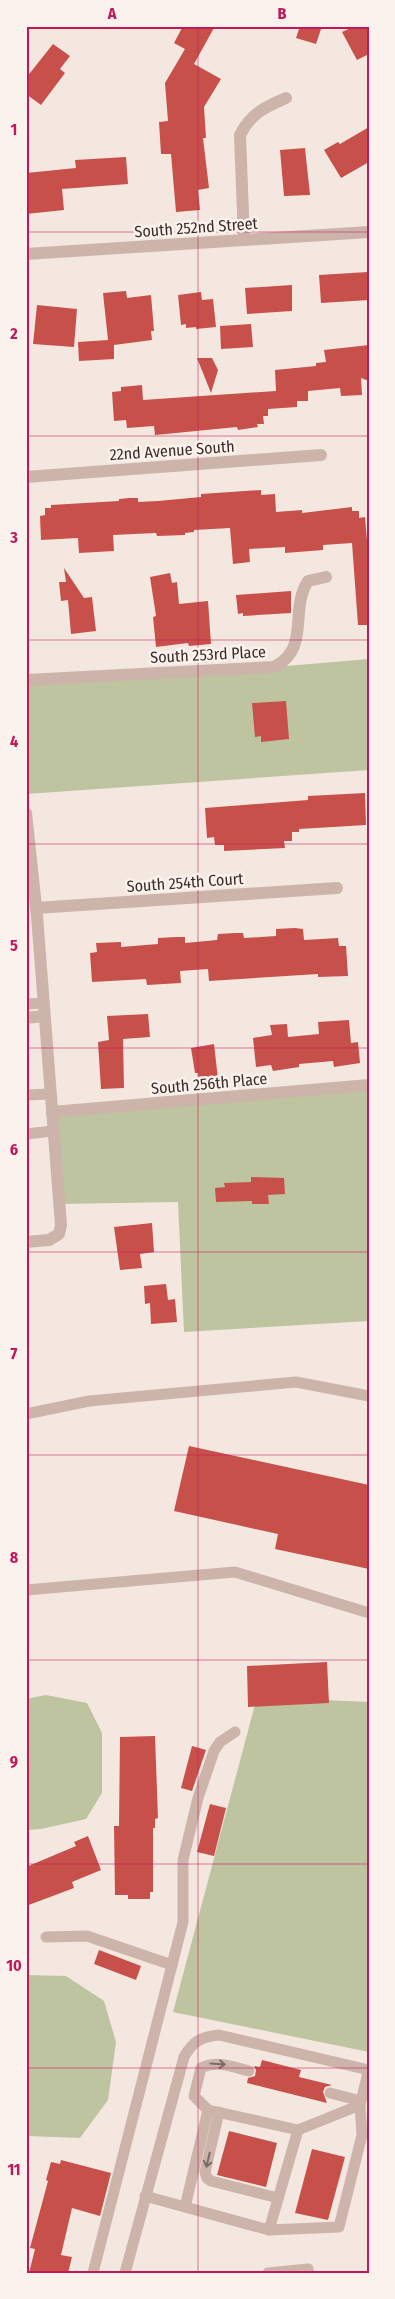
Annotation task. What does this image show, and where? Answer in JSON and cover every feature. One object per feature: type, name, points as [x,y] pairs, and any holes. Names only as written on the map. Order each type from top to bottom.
[{"type":"street","points":[[244,240],[240,135],[246,122],[255,113],[286,98]]},
{"type":"street","name":"South 252nd Street","points":[[26,254],[369,232]]},
{"type":"street","name":"22nd Avenue South","points":[[26,477],[321,455]]},
{"type":"street","name":"South 253rd Place","points":[[26,680],[274,667],[285,662],[295,648],[302,590],[308,582],[326,577]]},
{"type":"street","points":[[26,813],[33,914],[44,1010],[61,1225],[59,1234],[48,1240],[26,1242]]},
{"type":"street","name":"South 254th Court","points":[[33,914],[337,888]]},
{"type":"street","points":[[26,1018],[44,1010]]},
{"type":"street","name":"South 256th Place","points":[[52,1112],[369,1085]]},
{"type":"lane","points":[[26,1004],[44,1010]]},
{"type":"lane","points":[[26,1095],[50,1094]]},
{"type":"lane","points":[[26,1134],[54,1131]]},
{"type":"lane","points":[[26,1414],[89,1401],[296,1382],[369,1396]]},
{"type":"lane","points":[[26,1590],[235,1572],[369,1613]]},
{"type":"lane","points":[[93,2273],[183,1922],[183,1860],[198,1798],[214,1751],[220,1742],[235,1732]]},
{"type":"lane","points":[[46,1937],[87,1936],[172,1965]]},
{"type":"lane","points":[[125,2273],[146,2196],[184,2057],[191,2044],[204,2036],[219,2035],[369,2069],[361,2103],[362,2135],[339,2227],[270,2230],[146,2196]]},
{"type":"lane","points":[[249,2071],[210,2064],[202,2068],[194,2096],[213,2111],[298,2130],[361,2103]]},
{"type":"lane","points":[[330,2093],[361,2103]]},
{"type":"lane","points":[[185,2207],[213,2111]]},
{"type":"lane","points":[[213,2111],[205,2172],[207,2178],[211,2181],[278,2198]]},
{"type":"lane","points":[[270,2230],[298,2130]]},
{"type":"lane","points":[[268,2273],[308,2269],[309,2273]]},
{"type":"green space","points":[[369,659],[369,770],[26,794],[26,680],[274,667]]},
{"type":"green space","points":[[369,1085],[369,1321],[184,1332],[178,1202],[59,1204],[52,1112]]},
{"type":"green space","points":[[46,1695],[87,1703],[102,1733],[102,1793],[86,1819],[41,1829],[26,1830],[26,1699]]},
{"type":"green space","points":[[257,1697],[369,1702],[369,2052],[173,2012]]},
{"type":"green space","points":[[26,1975],[66,1976],[104,2001],[116,2042],[108,2100],[80,2138],[26,2136]]},
{"type":"building","points":[[183,26],[215,26],[194,64],[221,79],[204,107],[206,138],[203,138],[209,188],[198,190],[200,210],[176,212],[171,154],[161,154],[159,122],[168,121],[165,83],[185,49],[174,43]]},
{"type":"building","points":[[300,26],[322,26],[316,44],[296,38]]},
{"type":"building","points":[[355,26],[369,26],[369,54],[357,60],[342,32]]},
{"type":"building","points":[[53,44],[70,56],[60,69],[65,73],[41,105],[26,94],[26,78]]},
{"type":"building","points":[[369,127],[369,162],[341,178],[324,150],[338,142],[340,144]]},
{"type":"building","points":[[305,148],[310,195],[284,196],[280,150]]},
{"type":"building","points":[[126,157],[128,184],[62,189],[64,210],[26,214],[26,173],[76,168],[75,160]]},
{"type":"building","points":[[368,272],[369,300],[321,303],[319,275]]},
{"type":"building","points":[[292,285],[292,311],[247,314],[245,288]]},
{"type":"building","points":[[126,291],[127,298],[151,295],[154,331],[151,331],[152,340],[114,345],[114,359],[79,361],[78,342],[108,340],[103,293]]},
{"type":"building","points":[[201,292],[202,300],[213,299],[216,327],[186,328],[186,324],[181,325],[178,295]]},
{"type":"building","points":[[37,305],[77,309],[74,347],[33,344]]},
{"type":"building","points":[[251,324],[253,347],[221,349],[220,326]]},
{"type":"building","points":[[369,345],[369,381],[361,378],[362,395],[341,396],[340,388],[308,391],[308,401],[297,401],[297,407],[268,409],[268,416],[263,416],[264,424],[257,424],[258,427],[238,430],[237,427],[155,435],[154,426],[127,428],[126,420],[114,421],[112,392],[121,391],[121,387],[142,385],[143,400],[276,391],[275,370],[316,366],[316,363],[326,362],[324,350]]},
{"type":"building","points":[[197,358],[212,358],[218,370],[211,393]]},
{"type":"building","points":[[261,490],[261,495],[275,494],[276,512],[302,510],[302,513],[352,507],[352,511],[359,511],[359,518],[365,517],[369,564],[369,625],[358,625],[352,543],[323,545],[323,550],[285,553],[285,547],[249,549],[250,562],[233,564],[230,528],[194,530],[194,532],[185,533],[185,535],[157,536],[156,533],[113,535],[114,551],[79,553],[78,538],[41,540],[40,516],[45,515],[45,508],[51,508],[51,505],[119,501],[119,499],[129,498],[138,498],[138,502],[158,501],[201,497],[201,494]]},
{"type":"building","points":[[64,568],[84,598],[92,597],[96,631],[71,634],[68,600],[61,601],[59,582],[66,582]]},
{"type":"building","points":[[170,573],[172,583],[177,582],[179,604],[208,601],[211,644],[189,646],[188,643],[156,647],[153,617],[156,616],[150,577]]},
{"type":"building","points":[[291,591],[291,613],[243,616],[243,613],[238,614],[236,595]]},
{"type":"building","points":[[286,701],[289,739],[261,742],[261,736],[255,737],[252,703]]},
{"type":"building","points":[[365,793],[366,825],[299,829],[299,832],[292,832],[292,841],[284,841],[285,848],[224,851],[224,845],[215,845],[214,837],[207,838],[205,808],[308,800],[308,796]]},
{"type":"building","points":[[276,929],[303,929],[304,940],[338,938],[339,946],[346,946],[348,976],[318,977],[318,974],[209,981],[208,969],[180,971],[181,983],[147,985],[146,979],[92,982],[90,953],[97,952],[96,943],[121,942],[121,947],[158,944],[158,938],[185,937],[185,943],[217,940],[218,934],[243,933],[244,938],[276,936]]},
{"type":"building","points":[[148,1014],[150,1037],[123,1039],[124,1088],[101,1089],[98,1042],[109,1040],[107,1016]]},
{"type":"building","points":[[349,1020],[351,1043],[358,1042],[360,1063],[334,1067],[333,1061],[299,1064],[299,1067],[273,1071],[271,1065],[256,1067],[253,1038],[272,1035],[270,1025],[287,1024],[288,1037],[319,1034],[318,1022]]},
{"type":"building","points":[[214,1044],[218,1079],[199,1081],[198,1073],[195,1073],[191,1048]]},
{"type":"building","points":[[251,1177],[284,1178],[285,1194],[268,1195],[269,1204],[252,1204],[252,1201],[216,1202],[215,1188],[225,1187],[224,1183],[251,1182]]},
{"type":"building","points":[[152,1223],[154,1252],[140,1254],[142,1268],[120,1270],[114,1227]]},
{"type":"building","points":[[166,1284],[168,1300],[175,1299],[177,1322],[151,1324],[150,1303],[145,1304],[144,1286]]},
{"type":"building","points":[[189,1446],[369,1485],[369,1569],[275,1549],[278,1534],[174,1511]]},
{"type":"building","points":[[327,1662],[329,1703],[248,1707],[247,1666]]},
{"type":"building","points":[[155,1736],[158,1818],[155,1819],[155,1828],[153,1828],[153,1892],[150,1892],[150,1899],[128,1899],[128,1895],[115,1895],[114,1826],[119,1826],[120,1737]]},
{"type":"building","points":[[192,1746],[206,1750],[192,1791],[181,1788]]},
{"type":"building","points":[[210,1804],[226,1808],[214,1856],[197,1852]]},
{"type":"building","points":[[88,1836],[101,1870],[72,1882],[74,1888],[26,1906],[26,1867],[76,1846],[74,1842]]},
{"type":"building","points":[[99,1950],[141,1966],[136,1980],[94,1964]]},
{"type":"building","points":[[262,2060],[301,2070],[299,2077],[332,2085],[325,2087],[323,2092],[327,2103],[247,2083],[248,2078],[255,2076],[256,2070],[254,2066],[260,2067]]},
{"type":"building","points":[[229,2131],[277,2143],[266,2187],[217,2175]]},
{"type":"building","points":[[312,2149],[345,2157],[328,2220],[295,2213]]},
{"type":"building","points":[[61,2160],[111,2173],[100,2216],[72,2208],[61,2255],[72,2257],[68,2273],[29,2273],[35,2249],[30,2248],[48,2181],[46,2180],[51,2162],[60,2164]]}]
